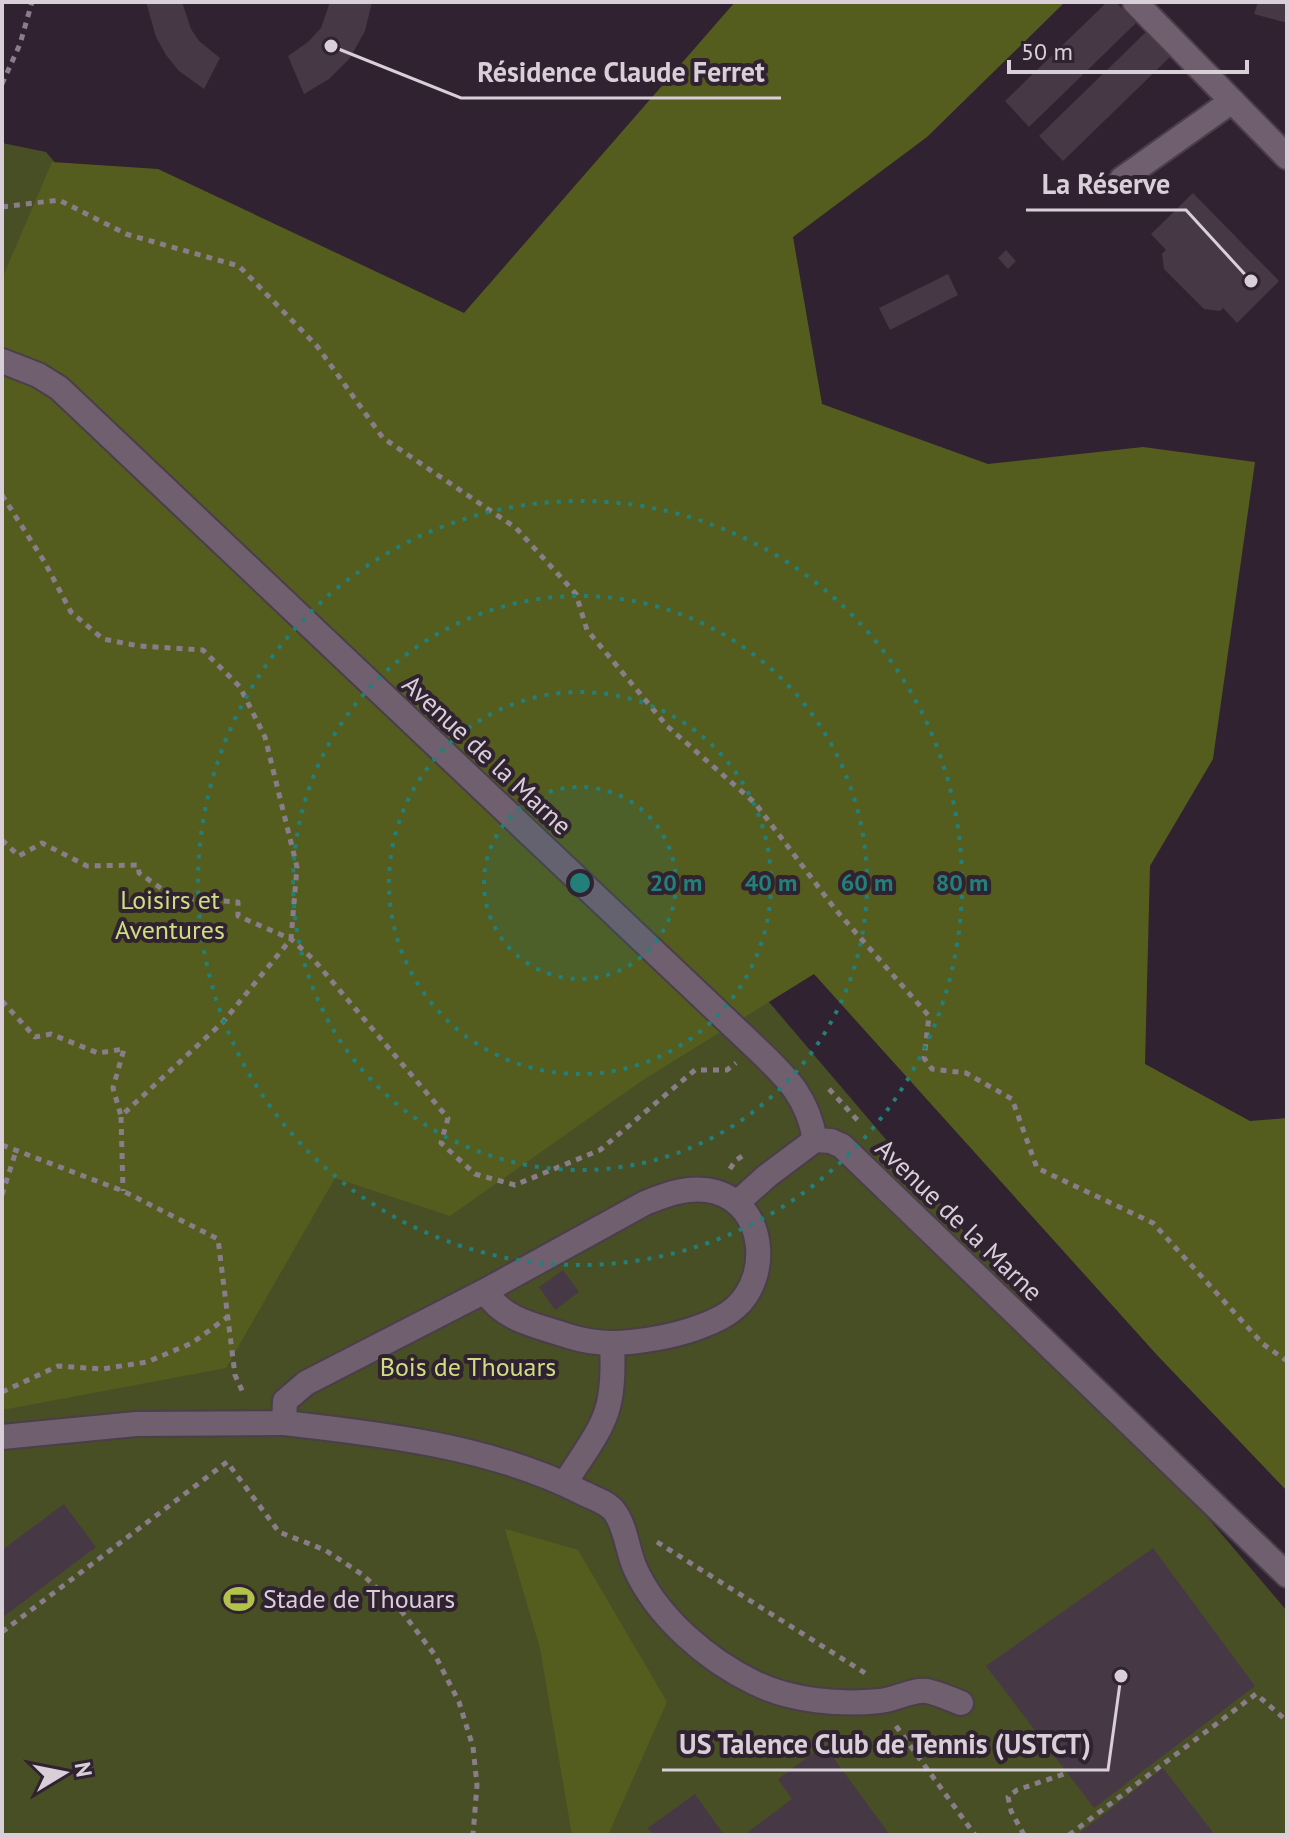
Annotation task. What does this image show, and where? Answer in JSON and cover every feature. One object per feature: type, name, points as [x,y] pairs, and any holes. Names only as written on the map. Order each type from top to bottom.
[{"type":"street","points":[[1135,2],[1287,157]]},
{"type":"street","points":[[1122,179],[1232,101]]},
{"type":"street","name":"Avenue de la Marne","points":[[2,361],[38,375],[59,388],[794,1085],[809,1111],[815,1140],[831,1141],[842,1146],[1287,1575]]},
{"type":"street","points":[[727,1198],[767,1176],[815,1140]]},
{"type":"street","points":[[284,1423],[285,1401],[306,1383],[485,1291],[645,1203],[672,1192],[700,1189],[727,1198],[750,1221],[757,1239],[760,1262],[752,1286],[735,1308],[687,1333],[612,1345],[589,1343],[510,1316],[494,1306],[485,1291]]},
{"type":"street","points":[[565,1483],[606,1418],[612,1396],[612,1345]]},
{"type":"street","points":[[2,1437],[136,1424],[284,1423],[391,1435],[518,1465],[565,1483],[611,1508],[620,1520],[635,1568],[650,1595],[678,1627],[716,1660],[757,1684],[807,1700],[881,1701],[925,1690],[961,1703]]},
{"type":"path","points":[[2,84],[20,44],[32,2]]},
{"type":"path","points":[[2,207],[59,200],[126,234],[239,266],[317,346],[383,438],[516,528],[576,594],[587,630],[667,726],[755,803],[835,909],[929,1016],[924,1058],[932,1069],[966,1073],[1012,1099],[1037,1168],[1153,1223],[1263,1344],[1287,1361]]},
{"type":"path","points":[[2,495],[44,561],[71,612],[103,639],[139,646],[203,650],[240,687],[265,737],[297,867],[291,939],[223,1022],[121,1116]]},
{"type":"path","points":[[2,840],[19,856],[42,843],[87,866],[138,865],[139,873],[175,898],[238,902],[238,916],[291,939],[314,960],[448,1118],[441,1143],[475,1174],[515,1185],[600,1150],[695,1070],[727,1070],[755,1047]]},
{"type":"path","points":[[2,1001],[35,1037],[51,1034],[98,1053],[124,1049],[113,1088],[121,1116],[123,1191]]},
{"type":"path","points":[[2,1145],[123,1191],[218,1239],[235,1375],[246,1401],[284,1423]]},
{"type":"path","points":[[2,1195],[16,1151]]},
{"type":"path","points":[[727,1198],[735,1161],[747,1153]]},
{"type":"path","points":[[2,1392],[58,1366],[102,1369],[147,1362],[192,1343],[229,1316]]},
{"type":"path","points":[[2,1632],[227,1462],[279,1532],[325,1550],[363,1575],[402,1612],[435,1655],[459,1702],[473,1747],[477,1785],[473,1835]]},
{"type":"path","points":[[623,1536],[640,1532],[868,1675],[887,1714],[975,1835]]},
{"type":"path","points":[[1069,1835],[1256,1694],[1287,1721]]},
{"type":"path","points":[[1024,1835],[1011,1811],[1008,1797],[1017,1790],[1067,1773]]},
{"type":"green space","name":"Loisirs et Aventures","points":[[735,2],[1065,2],[927,137],[793,237],[822,404],[988,464],[1143,447],[1255,462],[1213,759],[1150,866],[1145,1064],[1250,1121],[1287,1118],[1287,1491],[1157,1355],[814,974],[643,1080],[450,1216],[335,1178],[226,1368],[2,1410],[2,279],[52,162],[158,169],[464,313]]},
{"type":"green space","name":"Bois de Thouars","points":[[2,143],[46,152],[1287,1611],[1287,1835],[2,1835]]},
{"type":"green space","points":[[505,1529],[578,1550],[667,1702],[608,1835],[572,1835],[540,1648]]},
{"type":"building","points":[[146,2],[182,2],[191,29],[199,41],[220,58],[204,89],[179,71],[166,55],[156,37]]},
{"type":"building","points":[[330,2],[372,2],[365,31],[350,58],[329,79],[304,94],[288,56],[321,28]]},
{"type":"building","points":[[1107,2],[1116,2],[1136,23],[1029,127],[1005,101]]},
{"type":"building","points":[[1258,2],[1287,2],[1287,23],[1254,14]]},
{"type":"building","points":[[1146,32],[1170,57],[1063,161],[1039,136]]},
{"type":"building","points":[[1193,193],[1279,281],[1237,323],[1223,308],[1220,311],[1204,309],[1164,269],[1162,254],[1166,250],[1151,234]]},
{"type":"building","points":[[1006,250],[1016,261],[1008,269],[998,258]]},
{"type":"building","points":[[948,274],[958,295],[890,330],[879,308]]},
{"type":"building","points":[[563,1270],[579,1292],[555,1310],[539,1287]]},
{"type":"building","points":[[64,1504],[96,1547],[2,1618],[2,1550]]},
{"type":"building","points":[[1153,1548],[1255,1686],[1094,1808],[986,1666]]},
{"type":"building","points":[[824,1745],[890,1835],[744,1835],[792,1799],[778,1779]]},
{"type":"building","points":[[1163,1768],[1215,1835],[1077,1835]]},
{"type":"building","points":[[695,1794],[724,1835],[653,1835],[648,1828]]},
{"type":"place","name":"Résidence Claude Ferret","points":[[331,46]]},
{"type":"place","name":"La Réserve","points":[[1251,281]]},
{"type":"place","name":"Stade de Thouars","points":[[239,1599]]},
{"type":"place","name":"US Talence Club de Tennis (USTCT)","points":[[1121,1676]]}]
